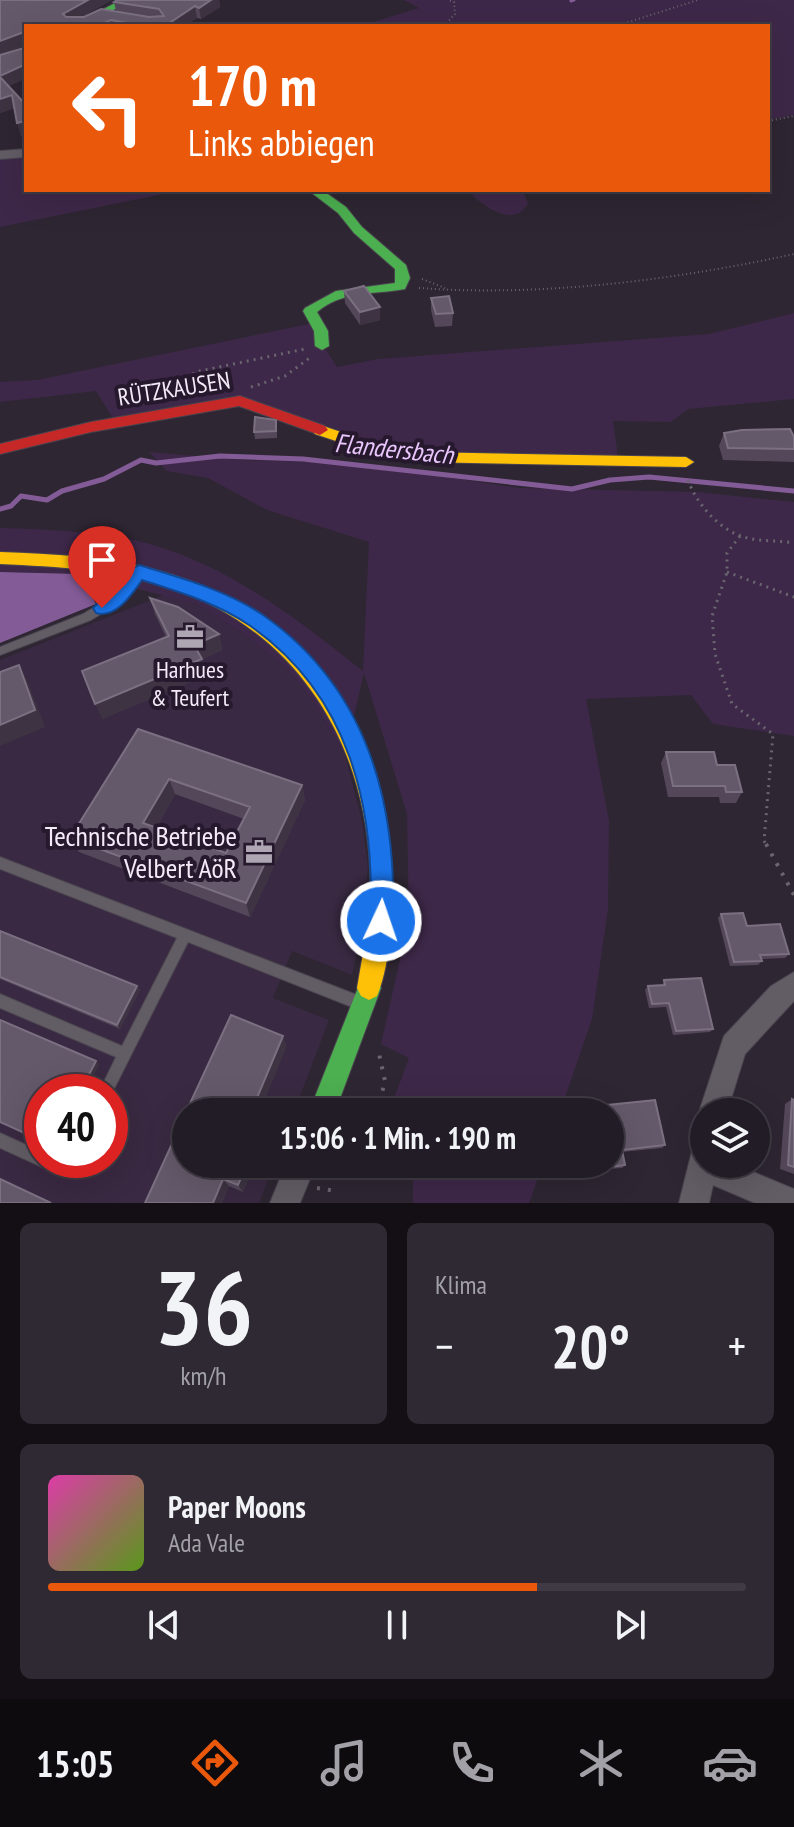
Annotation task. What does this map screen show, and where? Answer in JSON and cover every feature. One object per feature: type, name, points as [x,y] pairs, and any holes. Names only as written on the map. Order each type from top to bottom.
[{"type":"street","points":[[82,24],[106,16],[128,0]]},
{"type":"street","points":[[0,155],[24,153]]},
{"type":"street","points":[[317,192],[342,210],[400,277],[314,304],[310,311],[321,331],[322,346]]},
{"type":"street","name":"RÜTZKAUSEN","points":[[0,449],[91,427],[240,401],[381,451],[420,457],[686,468]]},
{"type":"street","points":[[0,558],[83,563],[139,572],[204,593],[255,620],[300,657],[334,702],[360,753],[378,821],[384,868],[381,921],[372,979],[327,1098]]},
{"type":"street","points":[[717,1098],[734,1046],[780,995],[794,985]]},
{"type":"street","points":[[285,1203],[308,1178]]},
{"type":"street","points":[[694,1203],[699,1178]]},
{"type":"street","points":[[741,1178],[791,1203]]},
{"type":"lane","points":[[0,651],[87,617],[118,598],[139,572]]},
{"type":"lane","points":[[0,863],[363,1004]]},
{"type":"lane","points":[[115,1074],[185,935]]},
{"type":"lane","points":[[0,1001],[125,1054]]},
{"type":"lane","points":[[0,1140],[24,1151]]},
{"type":"path","points":[[446,24],[455,14],[454,2],[447,0]]},
{"type":"path","points":[[622,24],[698,0]]},
{"type":"path","points":[[770,121],[794,116]]},
{"type":"path","points":[[400,277],[454,291],[658,279],[741,267],[794,254]]},
{"type":"path","points":[[400,277],[454,291]]},
{"type":"path","points":[[240,401],[239,394],[249,387],[285,376],[322,346]]},
{"type":"path","points":[[112,406],[200,371],[322,346]]},
{"type":"path","points":[[686,468],[690,489],[715,517],[740,536],[794,543]]},
{"type":"path","points":[[740,536],[727,553],[727,572],[712,616],[715,654],[732,704],[773,734],[764,841],[794,895]]},
{"type":"path","points":[[727,572],[794,597]]},
{"type":"path","points":[[377,1044],[385,1081],[381,1098]]},
{"type":"path","points":[[313,1178],[336,1191]]},
{"type":"shaded area","points":[[404,0],[794,0],[794,115],[770,120],[770,24],[367,24],[419,8]]},
{"type":"shaded area","points":[[24,157],[24,192],[173,192],[0,227],[0,159]]},
{"type":"shaded area","points":[[470,192],[523,192],[528,203],[522,211],[506,215],[481,202]]},
{"type":"shaded area","points":[[794,313],[794,399],[688,409],[671,422],[613,421],[618,456],[409,453],[246,400],[114,420],[96,391],[0,402],[0,382],[37,380],[309,324],[337,367],[378,359],[709,334]]},
{"type":"shaded area","points":[[149,452],[241,460],[354,463],[519,488],[698,492],[794,502],[794,736],[713,724],[691,695],[586,699],[609,821],[608,909],[592,1019],[565,1098],[394,1098],[409,1058],[381,1044],[409,920],[407,814],[364,673],[345,755],[313,701],[287,669],[241,632],[196,604],[80,574],[0,572],[0,528],[98,534],[153,545],[183,555],[238,582],[289,615],[363,671],[369,542],[267,510],[208,478],[167,471]]},
{"type":"shaded area","points":[[0,572],[80,574],[96,604],[0,643]]},
{"type":"shaded area","points":[[166,594],[196,604],[241,632],[287,669],[313,701],[345,755],[362,821],[368,867],[362,927],[352,975],[292,951],[273,998],[329,1020],[299,1098],[172,1098],[172,1178],[269,1178],[259,1203],[0,1203],[0,660]]},
{"type":"shaded area","points":[[413,1178],[538,1178],[529,1203],[413,1203]]},
{"type":"building","points":[[0,0],[88,0],[63,14],[66,17],[84,17],[101,9],[149,17],[164,16],[159,9],[114,2],[211,0],[199,8],[195,6],[168,24],[132,24],[111,20],[102,24],[24,24],[24,32],[0,41]]},
{"type":"building","points":[[24,48],[24,65],[0,76],[0,55]]},
{"type":"building","points":[[0,77],[24,103],[24,121],[17,123],[12,95],[0,99]]},
{"type":"building","points":[[364,286],[380,307],[360,312],[344,291]]},
{"type":"building","points":[[449,296],[453,313],[436,314],[431,298]]},
{"type":"building","points":[[255,417],[276,420],[276,431],[254,432]]},
{"type":"building","points":[[790,429],[794,449],[728,448],[724,433],[742,430]]},
{"type":"building","points":[[150,598],[178,607],[219,634],[194,645],[202,659],[95,704],[82,671],[169,636]]},
{"type":"building","points":[[19,665],[35,710],[0,725],[0,672]]},
{"type":"building","points":[[138,729],[302,785],[246,903],[70,838]],"holes":[[[169,779],[250,807],[226,853],[143,823]]]},
{"type":"building","points":[[666,752],[714,752],[717,765],[735,765],[742,792],[726,792],[725,786],[673,786]]},
{"type":"building","points":[[743,913],[747,926],[780,924],[789,954],[760,955],[762,961],[734,962],[721,914]]},
{"type":"building","points":[[0,931],[137,986],[117,1025],[0,977]]},
{"type":"building","points":[[701,978],[713,1029],[676,1031],[669,1003],[652,1004],[648,986],[665,985],[664,980]]},
{"type":"building","points":[[231,1015],[283,1036],[257,1098],[192,1098]]},
{"type":"building","points":[[0,1020],[96,1061],[89,1074],[24,1074],[24,1133],[0,1122]]},
{"type":"building","points":[[655,1100],[665,1145],[624,1150],[624,1103]]},
{"type":"building","points":[[794,1100],[794,1167],[788,1165]]},
{"type":"building","points":[[172,1144],[172,1178],[241,1178],[238,1185],[223,1179],[213,1203],[145,1203]]},
{"type":"building","points":[[0,1179],[51,1203],[0,1203]]},
{"type":"waterway","name":"Flandersbach","points":[[0,509],[11,506],[21,496],[47,500],[62,491],[104,479],[141,460],[156,463],[220,456],[303,459],[572,489],[610,480],[649,477],[794,491]]},
{"type":"traffic: fast","points":[[80,24],[128,0]]},
{"type":"traffic: fast","points":[[317,192],[342,210],[358,230],[401,268],[403,278],[400,286],[352,291],[319,303],[310,311],[321,331],[322,346]]},
{"type":"traffic: fast","points":[[327,1098],[369,988]]},
{"type":"traffic: slow","points":[[320,430],[381,451],[420,457],[686,462]]},
{"type":"traffic: slow","points":[[0,558],[103,566],[179,584],[203,593],[257,624],[301,662],[335,707],[359,757],[374,812],[381,869],[379,928],[369,988]]},
{"type":"traffic: jam","points":[[0,449],[91,427],[240,401],[320,430]]},
{"type":"place","name":"Harhues & Teufert","points":[[190,637]]},
{"type":"place","name":"Technische Betriebe Velbert AöR","points":[[259,852]]},
{"type":"route","points":[[102,608],[118,598],[139,572],[204,593],[255,620],[300,657],[334,702],[360,753],[378,821],[384,868],[381,921]]}]
